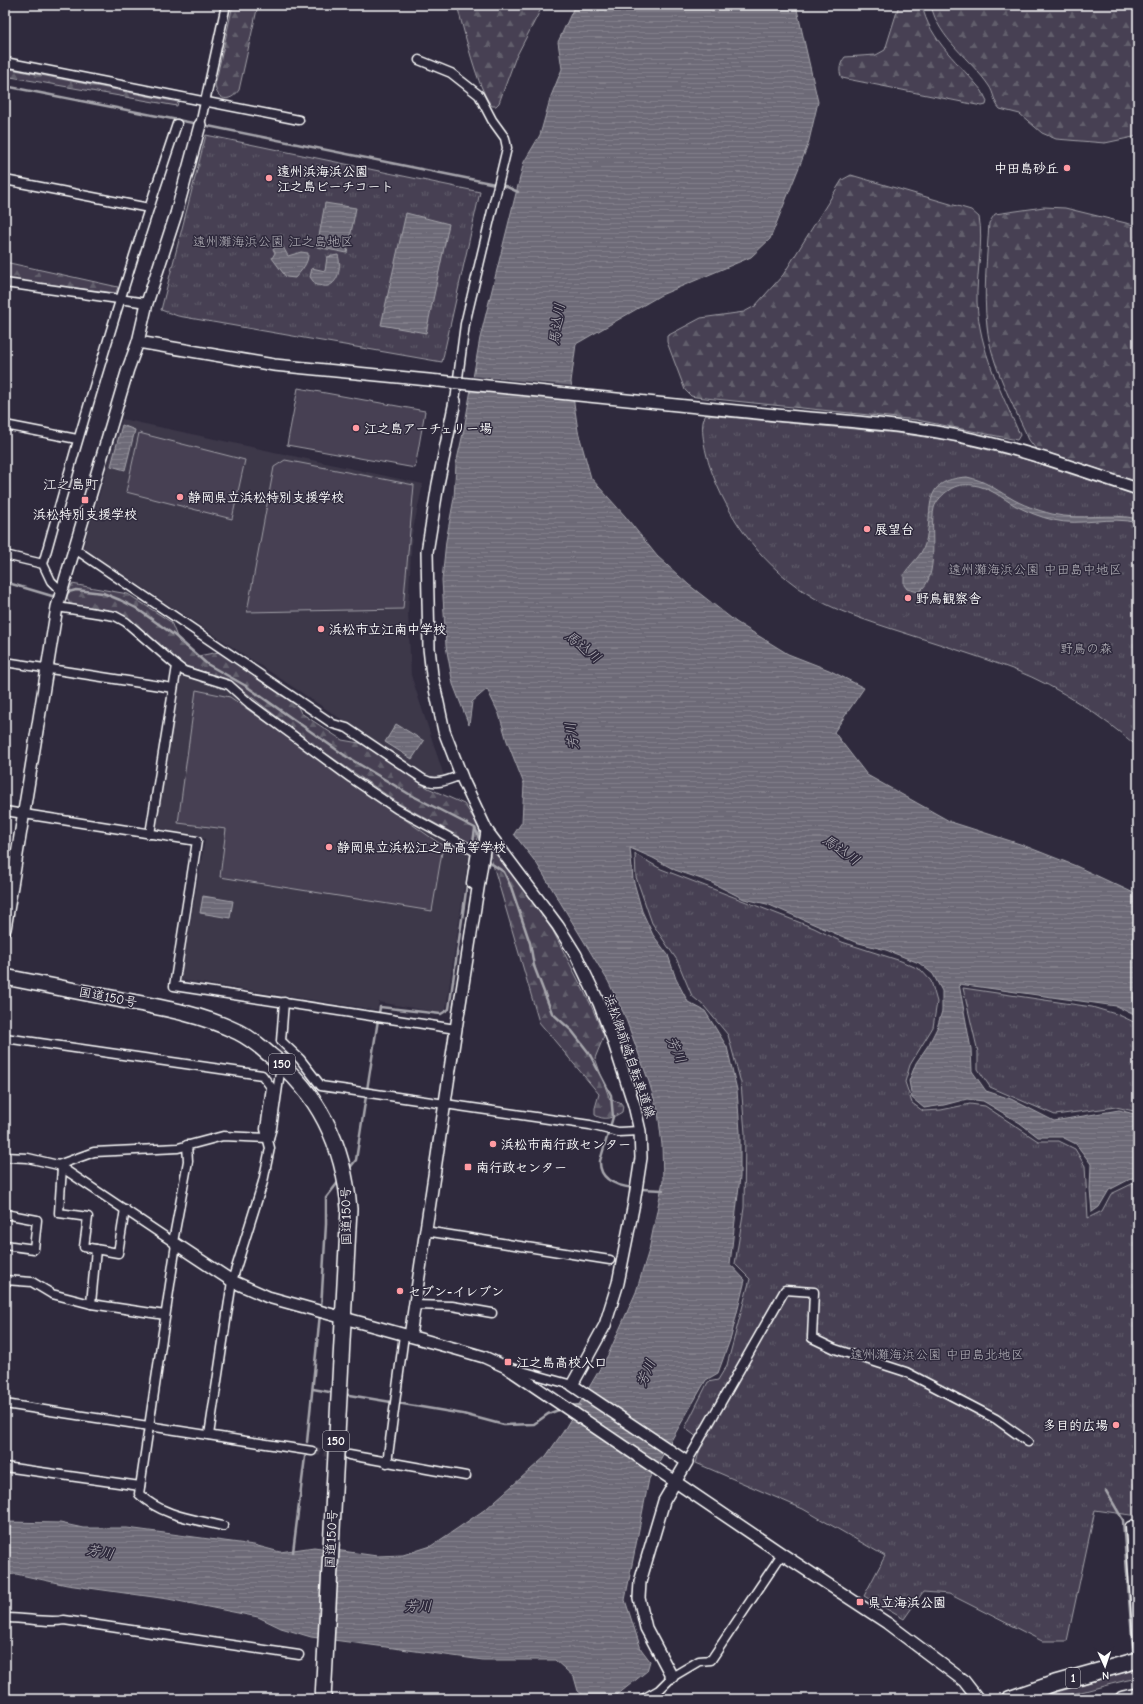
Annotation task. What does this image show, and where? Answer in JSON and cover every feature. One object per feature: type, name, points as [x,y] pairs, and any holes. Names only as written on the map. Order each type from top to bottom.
[{"type":"highway","name":"国道150号","points":[[5,977],[188,1013],[239,1032],[290,1070],[319,1108],[336,1143],[347,1186],[349,1209],[324,1656],[323,1699]]},
{"type":"highway","name":"国道150号","points":[[319,1699],[324,1656]]},
{"type":"highway","name":"1","points":[[1009,1699],[1055,1683],[1138,1660]]},
{"type":"highway","points":[[1123,1699],[1138,1696]]},
{"type":"street","points":[[5,930],[8,889],[24,814],[46,669],[57,608],[128,369],[138,342],[147,303],[176,214],[206,104],[226,5]]},
{"type":"street","points":[[419,60],[451,73],[479,95],[492,120],[505,138],[506,156],[465,324],[455,401]]},
{"type":"street","points":[[5,62],[206,104],[299,120]]},
{"type":"street","points":[[62,592],[51,581],[43,564],[77,439],[120,299],[177,124]]},
{"type":"street","points":[[5,180],[149,208]]},
{"type":"street","points":[[5,283],[147,303]]},
{"type":"street","points":[[138,342],[274,365],[904,427],[960,436],[1009,448],[1138,489]]},
{"type":"street","name":"浜松御前崎自転車道線","points":[[455,401],[429,533],[427,552],[428,614],[432,675],[444,731],[461,775],[488,831],[558,926],[576,955],[599,1003],[634,1105],[640,1131],[641,1158],[634,1203],[618,1283],[605,1325],[572,1385]]},
{"type":"street","points":[[5,425],[77,439]]},
{"type":"street","points":[[74,549],[334,724],[346,728],[423,779],[431,783],[446,781],[461,775]]},
{"type":"street","points":[[5,555],[43,564]]},
{"type":"street","points":[[57,608],[115,616],[126,622],[184,671],[229,685],[250,704],[351,778],[397,809],[476,852],[471,883],[478,888]]},
{"type":"street","points":[[5,662],[173,688]]},
{"type":"street","points":[[150,834],[177,666]]},
{"type":"street","points":[[5,811],[198,841],[174,986],[287,1002],[456,1029]]},
{"type":"street","points":[[387,1463],[407,1335],[414,1305],[488,831]]},
{"type":"street","points":[[285,1038],[287,1002]]},
{"type":"street","points":[[287,1002],[281,1042],[300,1059],[321,1086],[590,1125],[618,1132],[640,1131]]},
{"type":"street","points":[[5,1038],[262,1075],[271,1087],[265,1129],[269,1138],[270,1148],[263,1182],[232,1281],[209,1435]]},
{"type":"street","points":[[269,1138],[272,1128],[280,1072]]},
{"type":"street","points":[[60,1166],[94,1152],[178,1148],[223,1136],[269,1138]]},
{"type":"street","points":[[187,1145],[186,1175],[174,1243],[158,1370],[138,1494],[166,1513],[223,1526]]},
{"type":"street","points":[[5,1157],[28,1158],[60,1166],[232,1281],[268,1297],[484,1357],[506,1367],[572,1385],[687,1462]]},
{"type":"street","points":[[60,1166],[59,1213],[88,1218],[84,1247],[118,1253],[125,1209]]},
{"type":"street","points":[[5,1214],[37,1220],[34,1249],[5,1245]]},
{"type":"street","points":[[425,1231],[610,1260]]},
{"type":"street","points":[[91,1304],[96,1249]]},
{"type":"street","points":[[5,1280],[32,1282],[52,1294],[91,1304],[165,1315]]},
{"type":"street","points":[[672,1676],[646,1628],[639,1598],[640,1582],[652,1538],[664,1501],[674,1479],[687,1462],[785,1290],[814,1292],[812,1338],[835,1348],[906,1372],[996,1419],[1028,1442]]},
{"type":"street","points":[[414,1305],[452,1306],[492,1313]]},
{"type":"street","points":[[506,1367],[674,1479],[782,1554],[887,1623],[964,1681],[978,1699]]},
{"type":"street","points":[[5,1404],[312,1451]]},
{"type":"street","points":[[349,1456],[466,1476]]},
{"type":"street","points":[[5,1466],[140,1486]]},
{"type":"street","points":[[1138,1525],[1130,1526],[1138,1646]]},
{"type":"street","points":[[643,1699],[660,1690],[672,1676],[700,1661],[711,1660],[782,1554]]},
{"type":"street","points":[[5,1618],[22,1617],[56,1622],[64,1620],[299,1655]]},
{"type":"shaded area","name":"浜松市立江南中学校","points":[[122,419],[423,484],[412,534],[408,612],[411,675],[444,776],[433,780],[83,548]]},
{"type":"shaded area","name":"静岡県立浜松江之島高等学校","points":[[180,675],[228,690],[307,753],[393,811],[469,855],[446,1009],[440,1013],[379,1002],[377,1010],[180,980],[205,839],[154,830]]},
{"type":"green space","points":[[233,5],[258,5],[239,90],[232,97],[224,98],[218,94],[215,85]]},
{"type":"green space","points":[[457,5],[543,5],[515,59],[499,103],[496,106],[492,106],[481,87]]},
{"type":"green space","points":[[899,5],[922,5],[931,30],[982,91],[987,101],[986,105],[982,106],[842,78],[840,67],[845,57],[876,55],[885,50]]},
{"type":"green space","points":[[931,5],[1138,5],[1138,136],[1105,143],[1056,139],[1042,133],[1020,114],[1000,109],[996,104],[989,86],[982,76],[940,28]]},
{"type":"green space","points":[[5,68],[178,102],[177,106],[5,76]]},
{"type":"green space","name":"遠州灘海浜公園 江之島地区","points":[[206,135],[480,192],[442,362],[178,316],[161,310]]},
{"type":"green space","points":[[851,175],[971,210],[979,217],[981,237],[977,302],[982,337],[992,370],[1020,435],[1017,440],[917,420],[696,397],[691,396],[685,390],[667,342],[667,336],[701,318],[744,312],[755,306],[783,275],[842,180]]},
{"type":"green space","points":[[1044,207],[1065,208],[1138,226],[1138,482],[1036,449],[1029,440],[1010,399],[993,356],[989,341],[985,301],[989,223],[995,214]]},
{"type":"green space","points":[[5,262],[118,287],[116,293],[5,279]]},
{"type":"green space","name":"江之島アーチェリー場","points":[[298,388],[425,411],[415,468],[287,445]]},
{"type":"green space","name":"遠州灘海浜公園 中田島中地区","points":[[706,415],[897,433],[952,441],[1025,459],[1138,496],[1138,747],[1110,724],[1080,704],[1032,677],[983,658],[850,614],[816,599],[798,587],[780,573],[750,542],[727,505],[717,485],[706,453],[703,439],[703,425]]},
{"type":"green space","points":[[139,433],[245,460],[232,519],[126,492]]},
{"type":"green space","points":[[285,460],[414,485],[403,609],[247,612],[274,467]]},
{"type":"green space","points":[[72,584],[128,594],[171,622],[179,642],[198,656],[219,652],[297,705],[301,713],[342,740],[365,744],[428,788],[464,804],[481,829],[474,845],[400,804],[312,744],[231,681],[183,665],[119,613],[70,605],[67,597]]},
{"type":"green space","points":[[196,690],[230,697],[443,846],[432,911],[220,877],[226,829],[178,823]]},
{"type":"green space","points":[[495,847],[553,931],[591,1005],[604,1036],[595,1058],[610,1100],[620,1102],[623,1106],[622,1112],[615,1116],[602,1118],[595,1115],[595,1108],[599,1094],[539,1022],[489,851]]},
{"type":"green space","name":"遠州灘海浜公園 中田島北地区","points":[[635,854],[661,869],[814,928],[842,942],[901,961],[921,970],[931,981],[937,1002],[933,1027],[910,1065],[905,1082],[912,1103],[923,1111],[941,1110],[970,1104],[985,1106],[1038,1141],[1059,1141],[1075,1149],[1085,1166],[1088,1218],[1102,1211],[1111,1194],[1138,1181],[1138,1516],[1095,1510],[1067,1641],[1042,1641],[949,1594],[923,1592],[904,1619],[864,1596],[885,1556],[803,1509],[696,1463],[702,1441],[685,1428],[708,1382],[718,1380],[727,1365],[750,1279],[735,1264],[744,1208],[745,1133],[741,1083],[728,1035],[704,1006],[692,996],[677,960],[652,923],[636,877]]},
{"type":"green space","points":[[963,988],[1092,1007],[1119,1015],[1138,1024],[1138,1112],[1116,1107],[1055,1115],[990,1087],[978,1069],[978,1052]]},
{"type":"green space","points":[[1138,1668],[1138,1678],[1060,1697],[1034,1699]]},
{"type":"water","points":[[575,5],[796,5],[818,102],[808,145],[770,239],[751,257],[661,295],[576,344],[571,382],[578,431],[591,478],[625,516],[657,556],[689,585],[736,622],[788,654],[829,670],[864,688],[834,732],[867,775],[951,822],[1020,844],[1076,866],[1138,895],[1138,1017],[1116,1006],[959,984],[971,1049],[972,1071],[986,1091],[1011,1099],[1054,1121],[1119,1110],[1138,1115],[1138,1175],[1109,1190],[1099,1207],[1092,1212],[1090,1189],[1091,1164],[1076,1144],[1062,1137],[1038,1137],[1020,1123],[983,1101],[967,1099],[924,1108],[912,1098],[909,1081],[916,1063],[929,1044],[937,1028],[942,1011],[942,991],[933,974],[919,963],[886,950],[855,942],[767,904],[744,899],[710,882],[675,870],[630,848],[633,879],[642,911],[653,935],[668,955],[676,979],[688,1002],[705,1011],[727,1047],[737,1090],[740,1132],[740,1177],[730,1264],[745,1280],[731,1337],[718,1373],[706,1380],[649,1479],[625,1600],[641,1649],[650,1661],[647,1671],[612,1699],[588,1699],[578,1691],[574,1677],[555,1660],[483,1660],[311,1637],[281,1628],[258,1617],[168,1599],[67,1585],[16,1574],[5,1575],[5,1522],[60,1523],[83,1528],[127,1528],[254,1545],[280,1552],[314,1547],[377,1556],[403,1555],[431,1546],[487,1508],[546,1456],[563,1432],[608,1355],[636,1292],[649,1250],[663,1181],[662,1145],[658,1112],[649,1082],[624,1014],[608,981],[537,864],[514,834],[522,822],[524,784],[507,741],[499,714],[487,689],[472,702],[469,725],[453,684],[446,646],[442,580],[446,541],[454,498],[456,464],[464,429],[480,338],[524,162],[540,135],[551,96],[562,69],[558,42]]},
{"type":"water","points":[[325,203],[356,208],[347,253],[317,247]]},
{"type":"water","points":[[406,213],[449,224],[426,333],[381,325]]},
{"type":"water","points":[[281,243],[288,256],[301,252],[308,253],[306,263],[295,278],[286,277],[272,258],[275,253],[273,249]]},
{"type":"water","points":[[338,255],[339,272],[335,281],[328,286],[316,285],[310,277],[312,268],[325,271],[327,257]]},
{"type":"water","points":[[122,425],[135,430],[125,470],[111,466]]},
{"type":"water","points":[[967,477],[984,483],[1024,505],[1052,514],[1074,517],[1127,517],[1138,519],[1138,523],[1117,520],[1064,522],[1053,520],[1039,516],[1016,506],[995,493],[979,486],[957,486],[942,496],[934,508],[933,553],[930,576],[925,586],[918,592],[907,589],[904,585],[904,574],[923,549],[925,544],[928,532],[931,499],[935,491],[941,484],[952,479]]},
{"type":"water","points":[[396,724],[424,741],[412,759],[385,742]]},
{"type":"water","points":[[203,896],[233,901],[230,918],[200,913]]},
{"type":"pier","points":[[471,376],[573,386],[576,401],[469,390]]},
{"type":"waterway","points":[[5,86],[198,124]]},
{"type":"waterway","points":[[203,125],[505,186],[518,192]]},
{"type":"waterway","points":[[5,582],[52,596],[56,595]]},
{"type":"waterway","points":[[65,593],[76,590],[103,593],[136,608],[174,635],[207,664],[246,686],[347,757],[409,794],[475,828],[481,842]]},
{"type":"waterway","points":[[349,1169],[356,1160],[380,1007],[441,1014],[449,1009],[475,829]]},
{"type":"waterway","points":[[487,858],[489,862],[504,872],[511,887],[530,943],[534,966],[552,1013],[572,1031],[589,1053],[611,1095],[613,1117],[600,1161],[602,1173],[615,1184],[633,1188]]},
{"type":"waterway","points":[[321,1309],[326,1198],[339,1181]]},
{"type":"waterway","points":[[640,1189],[663,1190]]},
{"type":"waterway","points":[[307,1442],[320,1314]]},
{"type":"waterway","points":[[313,1389],[335,1393]]},
{"type":"waterway","points":[[343,1394],[463,1414],[504,1425],[534,1424],[548,1414],[561,1409]]},
{"type":"waterway","points":[[569,1406],[580,1405]]},
{"type":"waterway","points":[[293,1552],[305,1457]]},
{"type":"waterway","points":[[1106,1491],[1123,1520],[1133,1650]]},
{"type":"tunnel","points":[[281,1067],[285,1038]]},
{"type":"tunnel","points":[[312,1451],[349,1455]]},
{"type":"place","name":"中田島砂丘","points":[[1067,168]]},
{"type":"place","name":"遠州浜海浜公園 江之島ビーチコート","points":[[269,178]]},
{"type":"place","name":"江之島アーチェリー場","points":[[356,428]]},
{"type":"place","name":"静岡県立浜松特別支援学校","points":[[180,497]]},
{"type":"place","name":"浜松特別支援学校","points":[[85,500]]},
{"type":"place","name":"展望台","points":[[867,529]]},
{"type":"place","name":"野鳥観察舎","points":[[908,598]]},
{"type":"place","name":"浜松市立江南中学校","points":[[321,629]]},
{"type":"place","name":"静岡県立浜松江之島高等学校","points":[[329,847]]},
{"type":"place","name":"浜松市南行政センター","points":[[493,1144]]},
{"type":"place","name":"南行政センター","points":[[468,1167]]},
{"type":"place","name":"セブン-イレブン","points":[[400,1291]]},
{"type":"place","name":"江之島高校入口","points":[[508,1362]]},
{"type":"place","name":"多目的広場","points":[[1116,1425]]},
{"type":"place","name":"県立海浜公園","points":[[860,1602]]},
{"type":"district","name":"江之島町","points":[[71,484]]},
{"type":"water label","name":"馬込川","points":[[557,324]]},
{"type":"water label","name":"馬込川","points":[[583,647]]},
{"type":"water label","name":"芳川","points":[[572,736]]},
{"type":"water label","name":"馬込川","points":[[841,850]]},
{"type":"water label","name":"芳川","points":[[676,1050]]},
{"type":"water label","name":"芳川","points":[[646,1373]]},
{"type":"water label","name":"芳川","points":[[100,1552]]},
{"type":"water label","name":"芳川","points":[[418,1606]]},
{"type":"park label","name":"野鳥の森","points":[[1086,648]]}]
